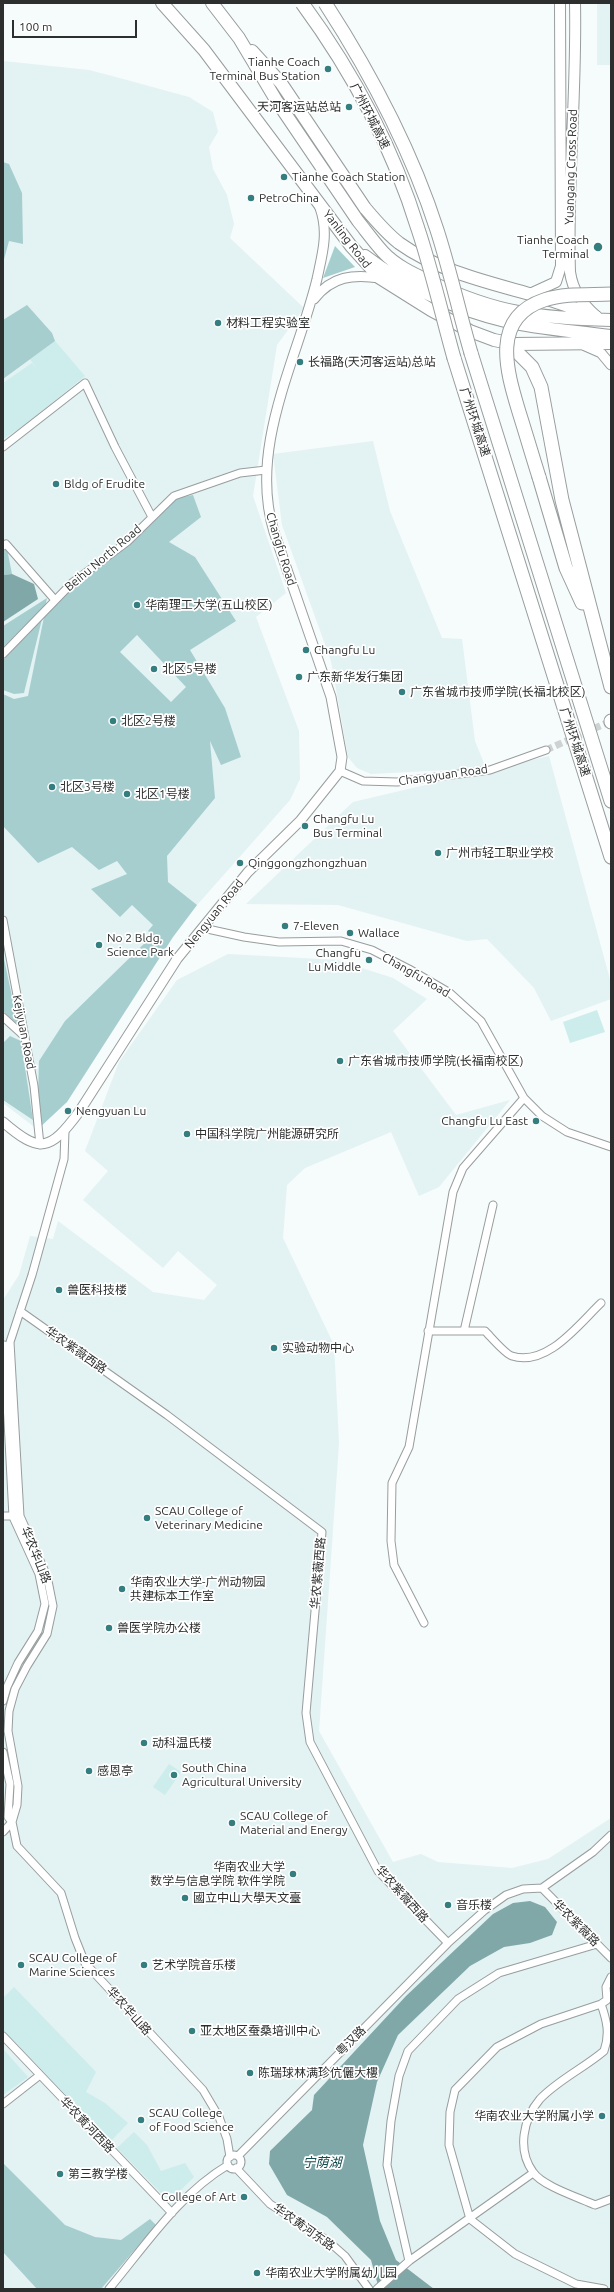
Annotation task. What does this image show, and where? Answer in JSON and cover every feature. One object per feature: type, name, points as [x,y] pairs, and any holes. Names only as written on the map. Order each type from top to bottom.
[{"type":"highway","name":"Yanling Road","points":[[162,3],[204,50],[351,246],[380,278],[410,298],[470,331],[509,344],[562,342],[611,343]]},
{"type":"highway","name":"Yanling Road","points":[[212,3],[239,38],[276,100],[358,220],[373,240],[396,263],[448,290],[494,308],[552,318],[606,320]]},
{"type":"highway","name":"广州环城高速","points":[[302,3],[330,42],[384,142],[418,228],[454,358],[611,857]]},
{"type":"highway","name":"广州环城高速","points":[[325,3],[382,99],[415,170],[437,231],[471,353],[611,801]]},
{"type":"highway","points":[[239,38],[281,82],[321,140],[353,191],[388,234],[421,255],[456,270],[532,293],[606,320]]},
{"type":"highway","points":[[351,246],[393,275],[462,308],[524,324],[611,336]]},
{"type":"highway","points":[[596,636],[566,568],[508,375],[506,346],[515,322],[529,308],[553,297],[611,294]]},
{"type":"highway","points":[[509,344],[532,366],[541,387],[562,500],[596,636],[611,687]]},
{"type":"main road","name":"Yuangang Cross Road","points":[[560,3],[565,265],[577,296],[606,320]]},
{"type":"main road","name":"Yuangang Cross Road","points":[[532,293],[556,282],[565,265],[576,62],[575,3]]},
{"type":"street","name":"Changfu Road","points":[[318,201],[324,218],[325,243],[312,302],[277,414],[266,470],[267,498],[271,522],[331,698],[342,757],[340,771]]},
{"type":"street","name":"Changfu Road","points":[[312,302],[321,290],[342,277],[352,276],[380,278]]},
{"type":"street","points":[[562,342],[594,348],[601,353],[611,365]]},
{"type":"street","points":[[3,447],[85,383],[115,446],[152,517]]},
{"type":"street","name":"Beihu North Road","points":[[4,544],[55,600],[73,582],[127,542],[174,496],[240,473],[266,470]]},
{"type":"street","points":[[3,654],[55,600]]},
{"type":"street","name":"Changyuan Road","points":[[340,771],[350,777],[363,781],[397,782],[490,770],[546,750]]},
{"type":"street","name":"Nengyuan Road","points":[[40,1145],[55,1140],[65,1131],[81,1109],[177,959],[248,872],[291,830],[321,797],[340,771]]},
{"type":"street","name":"Kejiyuan Road","points":[[3,920],[34,1086],[40,1145]]},
{"type":"street","name":"Changfu Road","points":[[203,928],[244,937],[279,942],[341,941],[372,950],[409,969],[450,993],[481,1021],[524,1098],[542,1116],[566,1132],[611,1147]]},
{"type":"street","points":[[3,1017],[25,1038]]},
{"type":"street","points":[[424,1623],[394,1565],[391,1541],[392,1483],[410,1447],[428,1332],[456,1186],[463,1168],[524,1098]]},
{"type":"street","points":[[3,1122],[24,1139],[40,1145]]},
{"type":"street","name":"华农华山路","points":[[12,1822],[17,1805],[18,1786],[8,1731],[10,1711],[15,1689],[26,1666],[47,1634],[49,1605],[47,1576],[16,1517],[7,1344],[20,1311],[64,1159],[65,1131]]},
{"type":"street","points":[[464,1331],[493,1205]]},
{"type":"street","points":[[428,1332],[485,1331],[511,1356],[532,1359],[549,1352],[601,1303]]},
{"type":"street","name":"华农紫薇西路","points":[[20,1311],[167,1415],[322,1532],[306,1713],[310,1742],[378,1871],[448,1943]]},
{"type":"street","points":[[3,1516],[16,1517]]},
{"type":"street","name":"华农华山路","points":[[3,1701],[7,1686],[18,1664],[38,1631],[49,1605]]},
{"type":"street","name":"华农华山路","points":[[3,1752],[10,1784],[8,1817],[12,1822],[17,1846],[61,1894],[75,1938],[85,1963],[203,2090],[219,2117],[227,2139],[230,2157]]},
{"type":"street","points":[[3,1832],[12,1822]]},
{"type":"street","points":[[542,1888],[593,1852],[611,1835]]},
{"type":"street","name":"粤汉路","points":[[238,2156],[448,1943],[485,1910],[506,1896],[523,1889],[542,1888]]},
{"type":"street","name":"华农紫薇路","points":[[542,1888],[611,1958]]},
{"type":"street","points":[[409,2261],[387,2165],[391,2121],[399,2076],[408,2051],[458,1999],[499,1973],[598,1944]]},
{"type":"street","points":[[604,2289],[576,2284],[515,2254],[470,2219],[449,2145],[450,2112],[455,2090],[497,2047],[541,2024],[601,2004],[607,2000],[606,1987],[611,1977]]},
{"type":"street","points":[[601,2004],[606,2020],[608,2039],[604,2051],[540,2099],[526,2121],[523,2147],[533,2173],[546,2182],[595,2205],[611,2199]]},
{"type":"street","name":"华农黄河西路","points":[[3,2036],[172,2213]]},
{"type":"street","points":[[3,2104],[40,2076]]},
{"type":"street","points":[[109,2289],[172,2213],[206,2178],[228,2165],[230,2157],[238,2156],[240,2164],[236,2168],[228,2165]]},
{"type":"street","name":"华农黄河东路","points":[[236,2168],[270,2204],[328,2241],[345,2256],[369,2289]]},
{"type":"street","points":[[377,2289],[409,2261],[533,2173]]},
{"type":"shaded area","points":[[597,3],[611,3],[611,65],[597,65]]},
{"type":"shaded area","name":"华南理工大学(五山校区)","points":[[3,61],[89,70],[189,97],[213,112],[218,132],[209,147],[213,169],[227,195],[234,224],[230,238],[304,308],[277,345],[253,496],[286,593],[256,617],[299,731],[300,779],[290,800],[197,905],[173,937],[67,1102],[37,1129],[3,1103]]},
{"type":"shaded area","points":[[3,162],[9,164],[22,193],[23,244],[9,241],[3,263]]},
{"type":"shaded area","points":[[335,246],[355,267],[323,278]]},
{"type":"shaded area","points":[[27,305],[52,333],[55,341],[3,379],[3,320]]},
{"type":"shaded area","points":[[55,341],[85,376],[22,427],[3,439],[3,383],[32,363],[38,371],[30,359]]},
{"type":"shaded area","points":[[373,441],[390,511],[442,638],[462,639],[475,741],[486,768],[371,774],[357,768],[348,757],[331,661],[282,525],[273,454]]},
{"type":"shaded area","points":[[193,495],[201,517],[169,542],[195,557],[236,621],[190,650],[225,708],[241,757],[221,765],[210,741],[215,798],[167,856],[168,882],[197,905],[173,937],[67,1102],[37,1130],[39,1061],[65,1021],[153,935],[148,931],[153,925],[132,905],[120,917],[91,889],[127,874],[117,861],[99,870],[72,847],[38,863],[3,826],[3,694],[14,699],[28,696],[45,612],[73,582],[171,499]],"holes":[[[137,635],[186,687],[171,702],[120,652]]]},
{"type":"shaded area","points":[[6,544],[12,574],[3,575],[3,546]]},
{"type":"shaded area","points":[[47,598],[43,618],[3,654],[3,626]]},
{"type":"shaded area","points":[[42,619],[24,693],[14,694],[3,690],[3,660]]},
{"type":"shaded area","name":"广州市轻工职业学校","points":[[549,756],[611,983],[611,999],[551,1021],[534,988],[487,939],[467,941],[338,905],[246,904],[353,802]]},
{"type":"shaded area","points":[[3,954],[18,1025],[3,1011]]},
{"type":"shaded area","name":"South China Agricultural University","points":[[228,954],[337,960],[393,978],[427,999],[393,1031],[456,1115],[510,1100],[439,1187],[419,1196],[391,1132],[305,1168],[287,1185],[283,1238],[334,1345],[339,1443],[319,1731],[393,1862],[421,1854],[438,1862],[512,1868],[548,1859],[611,1818],[611,2289],[3,2289],[3,1300],[19,1275],[30,1236],[53,1239],[58,1221],[153,1292],[204,1300],[217,1285],[178,1251],[163,1268],[83,1200],[108,1171],[85,1151],[119,1062],[177,980]]},
{"type":"shaded area","points":[[597,1010],[605,1032],[570,1043],[563,1022]]},
{"type":"shaded area","points":[[10,1036],[21,1041],[33,1120],[3,1100],[3,1043]]},
{"type":"shaded area","points":[[169,1764],[181,1772],[165,1795],[153,1787]]},
{"type":"shaded area","points":[[14,1987],[96,2072],[86,2092],[105,2103],[128,2123],[111,2141],[3,2030],[3,1998]]},
{"type":"shaded area","points":[[3,2049],[28,2077],[3,2095]]},
{"type":"shaded area","points":[[134,2132],[147,2145],[161,2171],[185,2163],[194,2177],[173,2198],[164,2196],[117,2148]]},
{"type":"shaded area","points":[[3,2163],[65,2225],[95,2237],[121,2240],[150,2219],[156,2225],[101,2289],[37,2289],[3,2252]]},
{"type":"water","points":[[12,574],[34,584],[38,599],[3,622],[3,575]]},
{"type":"water","name":"宁荫湖","points":[[530,1901],[545,1907],[557,1922],[552,1935],[530,1943],[504,1947],[470,1966],[398,2035],[377,2082],[363,2145],[380,2221],[396,2260],[434,2289],[379,2289],[371,2260],[327,2217],[287,2195],[269,2164],[270,2151],[312,2110],[314,2095],[406,1996],[493,1914],[513,1903]]},
{"type":"tunnel","points":[[546,750],[611,721]]},
{"type":"place","name":"Tianhe Coach Terminal Bus Station","points":[[328,69]]},
{"type":"place","name":"天河客运站总站","points":[[349,107]]},
{"type":"place","name":"Tianhe Coach Station","points":[[284,177]]},
{"type":"place","name":"PetroChina","points":[[251,198]]},
{"type":"place","name":"Tianhe Coach Terminal","points":[[598,247]]},
{"type":"place","name":"材料工程实验室","points":[[218,323]]},
{"type":"place","name":"长福路(天河客运站)总站","points":[[300,362]]},
{"type":"place","name":"Bldg of Erudite","points":[[56,484]]},
{"type":"place","name":"华南理工大学(五山校区)","points":[[137,605]]},
{"type":"place","name":"Changfu Lu","points":[[306,650]]},
{"type":"place","name":"北区5号楼","points":[[154,669]]},
{"type":"place","name":"广东新华发行集团","points":[[299,677]]},
{"type":"place","name":"广东省城市技师学院(长福北校区)","points":[[402,692]]},
{"type":"place","name":"北区2号楼","points":[[113,721]]},
{"type":"place","name":"北区3号楼","points":[[52,787]]},
{"type":"place","name":"北区1号楼","points":[[127,794]]},
{"type":"place","name":"Changfu Lu Bus Terminal","points":[[305,826]]},
{"type":"place","name":"广州市轻工职业学校","points":[[438,853]]},
{"type":"place","name":"Qinggongzhongzhuan","points":[[240,863]]},
{"type":"place","name":"7-Eleven","points":[[285,926]]},
{"type":"place","name":"Wallace","points":[[350,933]]},
{"type":"place","name":"No 2 Bldg, Science Park","points":[[99,945]]},
{"type":"place","name":"Changfu Lu Middle","points":[[369,960]]},
{"type":"place","name":"广东省城市技师学院(长福南校区)","points":[[340,1061]]},
{"type":"place","name":"Nengyuan Lu","points":[[68,1111]]},
{"type":"place","name":"Changfu Lu East","points":[[536,1121]]},
{"type":"place","name":"中国科学院广州能源研究所","points":[[187,1134]]},
{"type":"place","name":"兽医科技楼","points":[[59,1290]]},
{"type":"place","name":"实验动物中心","points":[[274,1348]]},
{"type":"place","name":"SCAU College of Veterinary Medicine","points":[[147,1518]]},
{"type":"place","name":"华南农业大学-广州动物园 共建标本工作室","points":[[122,1589]]},
{"type":"place","name":"兽医学院办公楼","points":[[109,1628]]},
{"type":"place","name":"动科温氏楼","points":[[144,1743]]},
{"type":"place","name":"感恩亭","points":[[89,1771]]},
{"type":"place","name":"South China Agricultural University","points":[[174,1775]]},
{"type":"place","name":"SCAU College of Material and Energy","points":[[232,1823]]},
{"type":"place","name":"华南农业大学 数学与信息学院 软件学院","points":[[293,1874]]},
{"type":"place","name":"國立中山大學天文臺","points":[[185,1898]]},
{"type":"place","name":"音乐楼","points":[[448,1905]]},
{"type":"place","name":"SCAU College of Marine Sciences","points":[[21,1965]]},
{"type":"place","name":"艺术学院音乐楼","points":[[144,1965]]},
{"type":"place","name":"亚太地区蚕桑培训中心","points":[[192,2031]]},
{"type":"place","name":"陈瑞球林满珍伉儷大樓","points":[[250,2073]]},
{"type":"place","name":"华南农业大学附属小学","points":[[602,2116]]},
{"type":"place","name":"SCAU College of Food Science","points":[[141,2120]]},
{"type":"place","name":"第三教学楼","points":[[60,2174]]},
{"type":"place","name":"College of Art","points":[[244,2197]]},
{"type":"place","name":"华南农业大学附属幼儿园","points":[[257,2273]]}]
